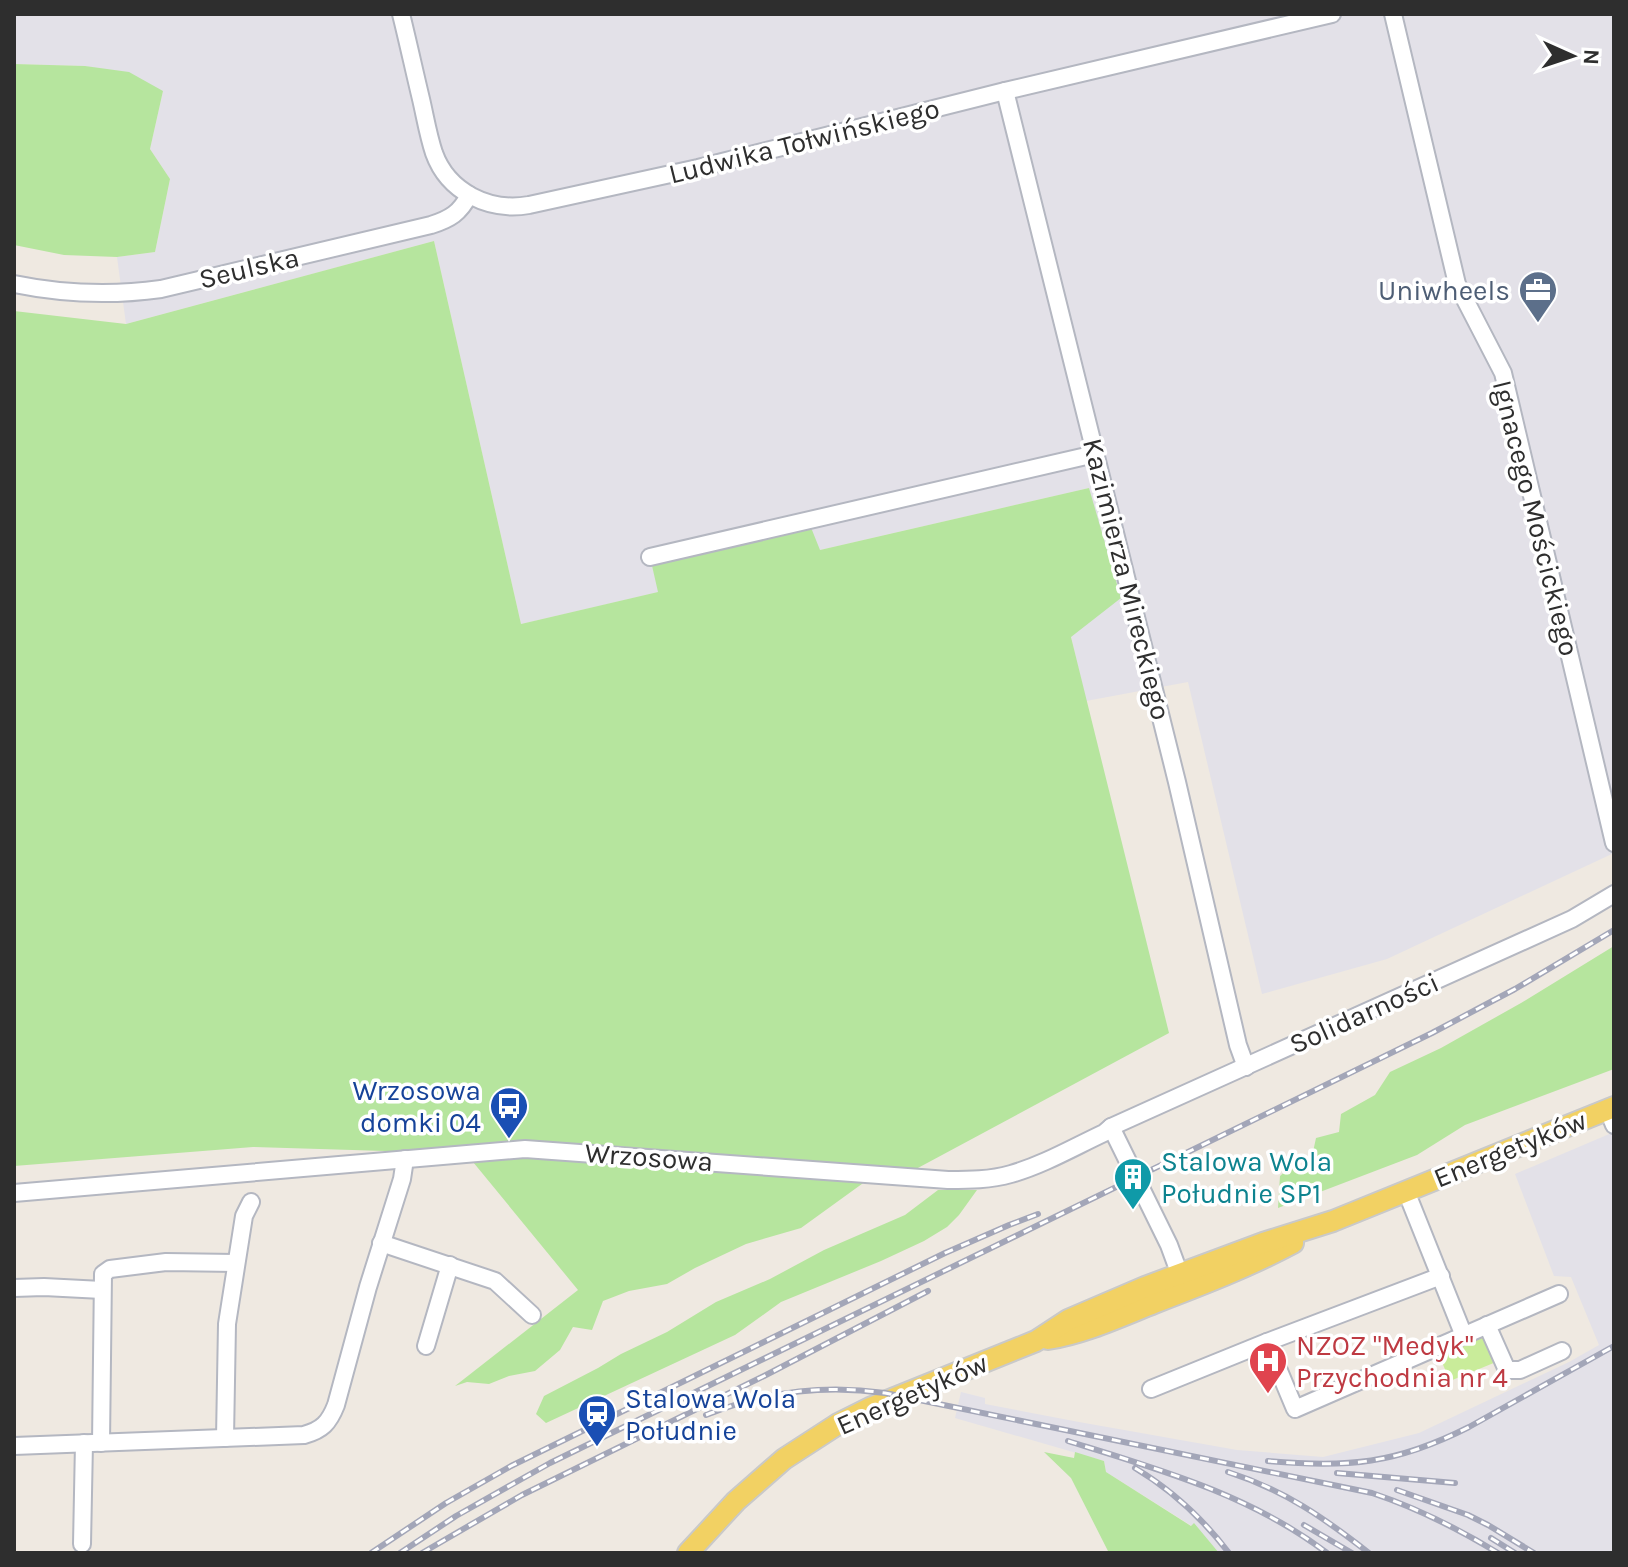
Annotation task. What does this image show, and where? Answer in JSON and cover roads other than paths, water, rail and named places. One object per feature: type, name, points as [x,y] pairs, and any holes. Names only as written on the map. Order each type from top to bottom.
[{"type":"main road","name":"Energetyków","points":[[1036,1341],[1068,1320],[1145,1287],[1263,1243],[1333,1221],[1612,1114]]},
{"type":"main road","name":"Energetyków","points":[[696,1549],[736,1501],[784,1459],[838,1424],[1036,1341],[1081,1332],[1219,1278],[1267,1257],[1333,1221]]},
{"type":"street","name":"Ludwika Tołwińskiego","points":[[401,14],[434,153],[447,175],[469,195],[481,201],[512,207],[698,168],[1332,14]]},
{"type":"street","name":"Ignacego Mościckiego","points":[[1393,14],[1457,284],[1503,373],[1614,843]]},
{"type":"street","name":"Kazimierza Mireckiego","points":[[1005,91],[1198,868],[1238,1045],[1246,1067]]},
{"type":"street","name":"Seulska","points":[[14,284],[95,294],[161,289],[431,225],[455,215],[469,195]]},
{"type":"street","points":[[650,557],[1095,454]]},
{"type":"street","name":"Solidarności","points":[[1111,1127],[1572,919],[1614,894]]},
{"type":"street","points":[[1111,1127],[1169,1245],[1180,1275]]},
{"type":"street","name":"Wrzosowa","points":[[14,1193],[541,1149],[974,1180],[1027,1169],[1111,1127]]},
{"type":"street","points":[[14,1446],[304,1435],[315,1432],[328,1422],[336,1405],[402,1179],[405,1159]]},
{"type":"street","name":"Energetyków","points":[[1406,1191],[1464,1336]]},
{"type":"street","points":[[225,1438],[227,1324],[244,1216],[251,1202]]},
{"type":"street","points":[[381,1243],[495,1281],[532,1315]]},
{"type":"street","points":[[101,1443],[103,1274],[110,1269],[166,1262],[236,1263]]},
{"type":"street","points":[[426,1346],[450,1265]]},
{"type":"street","points":[[1141,1309],[1180,1275],[1219,1278]]},
{"type":"street","points":[[1151,1389],[1441,1276]]},
{"type":"street","points":[[14,1288],[102,1290]]},
{"type":"street","points":[[1267,1342],[1295,1409],[1559,1294]]},
{"type":"street","points":[[1487,1325],[1507,1370],[1520,1370],[1562,1351]]},
{"type":"street","points":[[82,1544],[84,1443]]},
{"type":"railway","points":[[400,1553],[456,1516],[550,1463],[1432,1033],[1515,989],[1614,930]]},
{"type":"railway","points":[[371,1553],[446,1503],[511,1466],[945,1253],[1038,1214]]},
{"type":"railway","points":[[422,1553],[522,1495],[928,1291]]},
{"type":"railway","points":[[1268,1461],[1348,1463],[1418,1449],[1469,1427],[1614,1346]]},
{"type":"railway","points":[[706,1415],[750,1401],[794,1392],[839,1389],[885,1393],[1372,1493],[1436,1519],[1498,1553]]},
{"type":"railway","points":[[1068,1441],[1169,1473],[1235,1499],[1298,1533],[1327,1553]]},
{"type":"railway","points":[[1135,1468],[1186,1506],[1229,1553]]},
{"type":"railway","points":[[1228,1472],[1267,1487],[1302,1506],[1369,1553]]},
{"type":"railway","points":[[1337,1473],[1455,1483]]},
{"type":"railway","points":[[1397,1490],[1468,1515],[1534,1553]]},
{"type":"railway","points":[[1304,1525],[1352,1553]]},
{"type":"railway","points":[[1491,1538],[1515,1553]]},
{"type":"place","name":"Uniwheels","points":[[1538,324]]},
{"type":"place","name":"Wrzosowa domki 04","points":[[509,1140]]},
{"type":"place","name":"Stalowa Wola Południe SP1","points":[[1133,1211]]},
{"type":"place","name":"NZOZ \"Medyk\" Przychodnia nr 4","points":[[1268,1395]]},
{"type":"place","name":"Stalowa Wola Południe","points":[[597,1448]]}]
